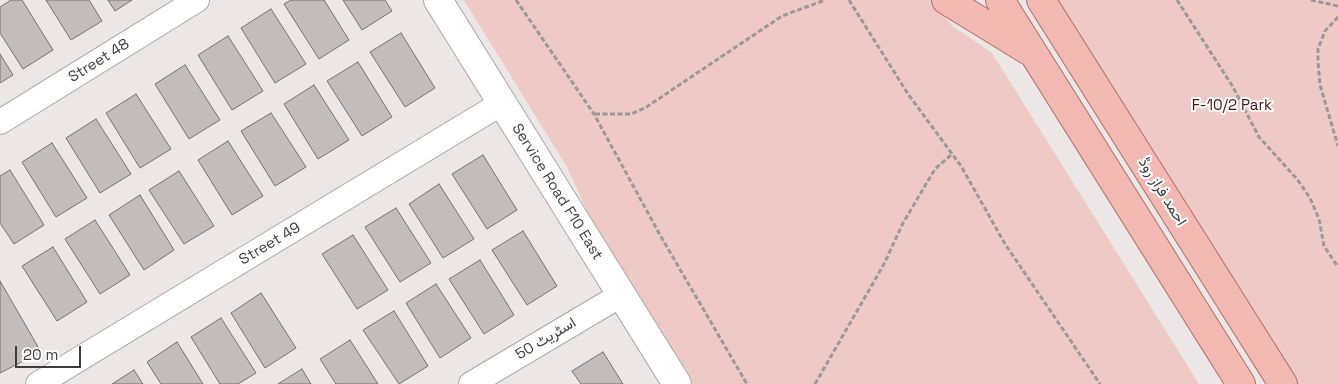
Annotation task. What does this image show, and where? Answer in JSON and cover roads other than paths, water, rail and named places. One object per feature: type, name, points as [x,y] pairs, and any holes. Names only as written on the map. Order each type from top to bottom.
[{"type":"main road","points":[[946,0],[1034,54]]},
{"type":"main road","points":[[1000,0],[1241,384]]},
{"type":"main road","name":"احمد فراز روڈ","points":[[1041,0],[1283,384]]},
{"type":"street","name":"Street 48","points":[[0,122],[197,0]]},
{"type":"street","name":"Service Road F10 East","points":[[438,0],[677,384]]},
{"type":"street","name":"Street 49","points":[[41,383],[502,103]]},
{"type":"street","name":"اسٹریٹ 50","points":[[471,384],[621,295]]},
{"type":"park label","name":"F-10/2 Park","points":[[1232,106]]}]
